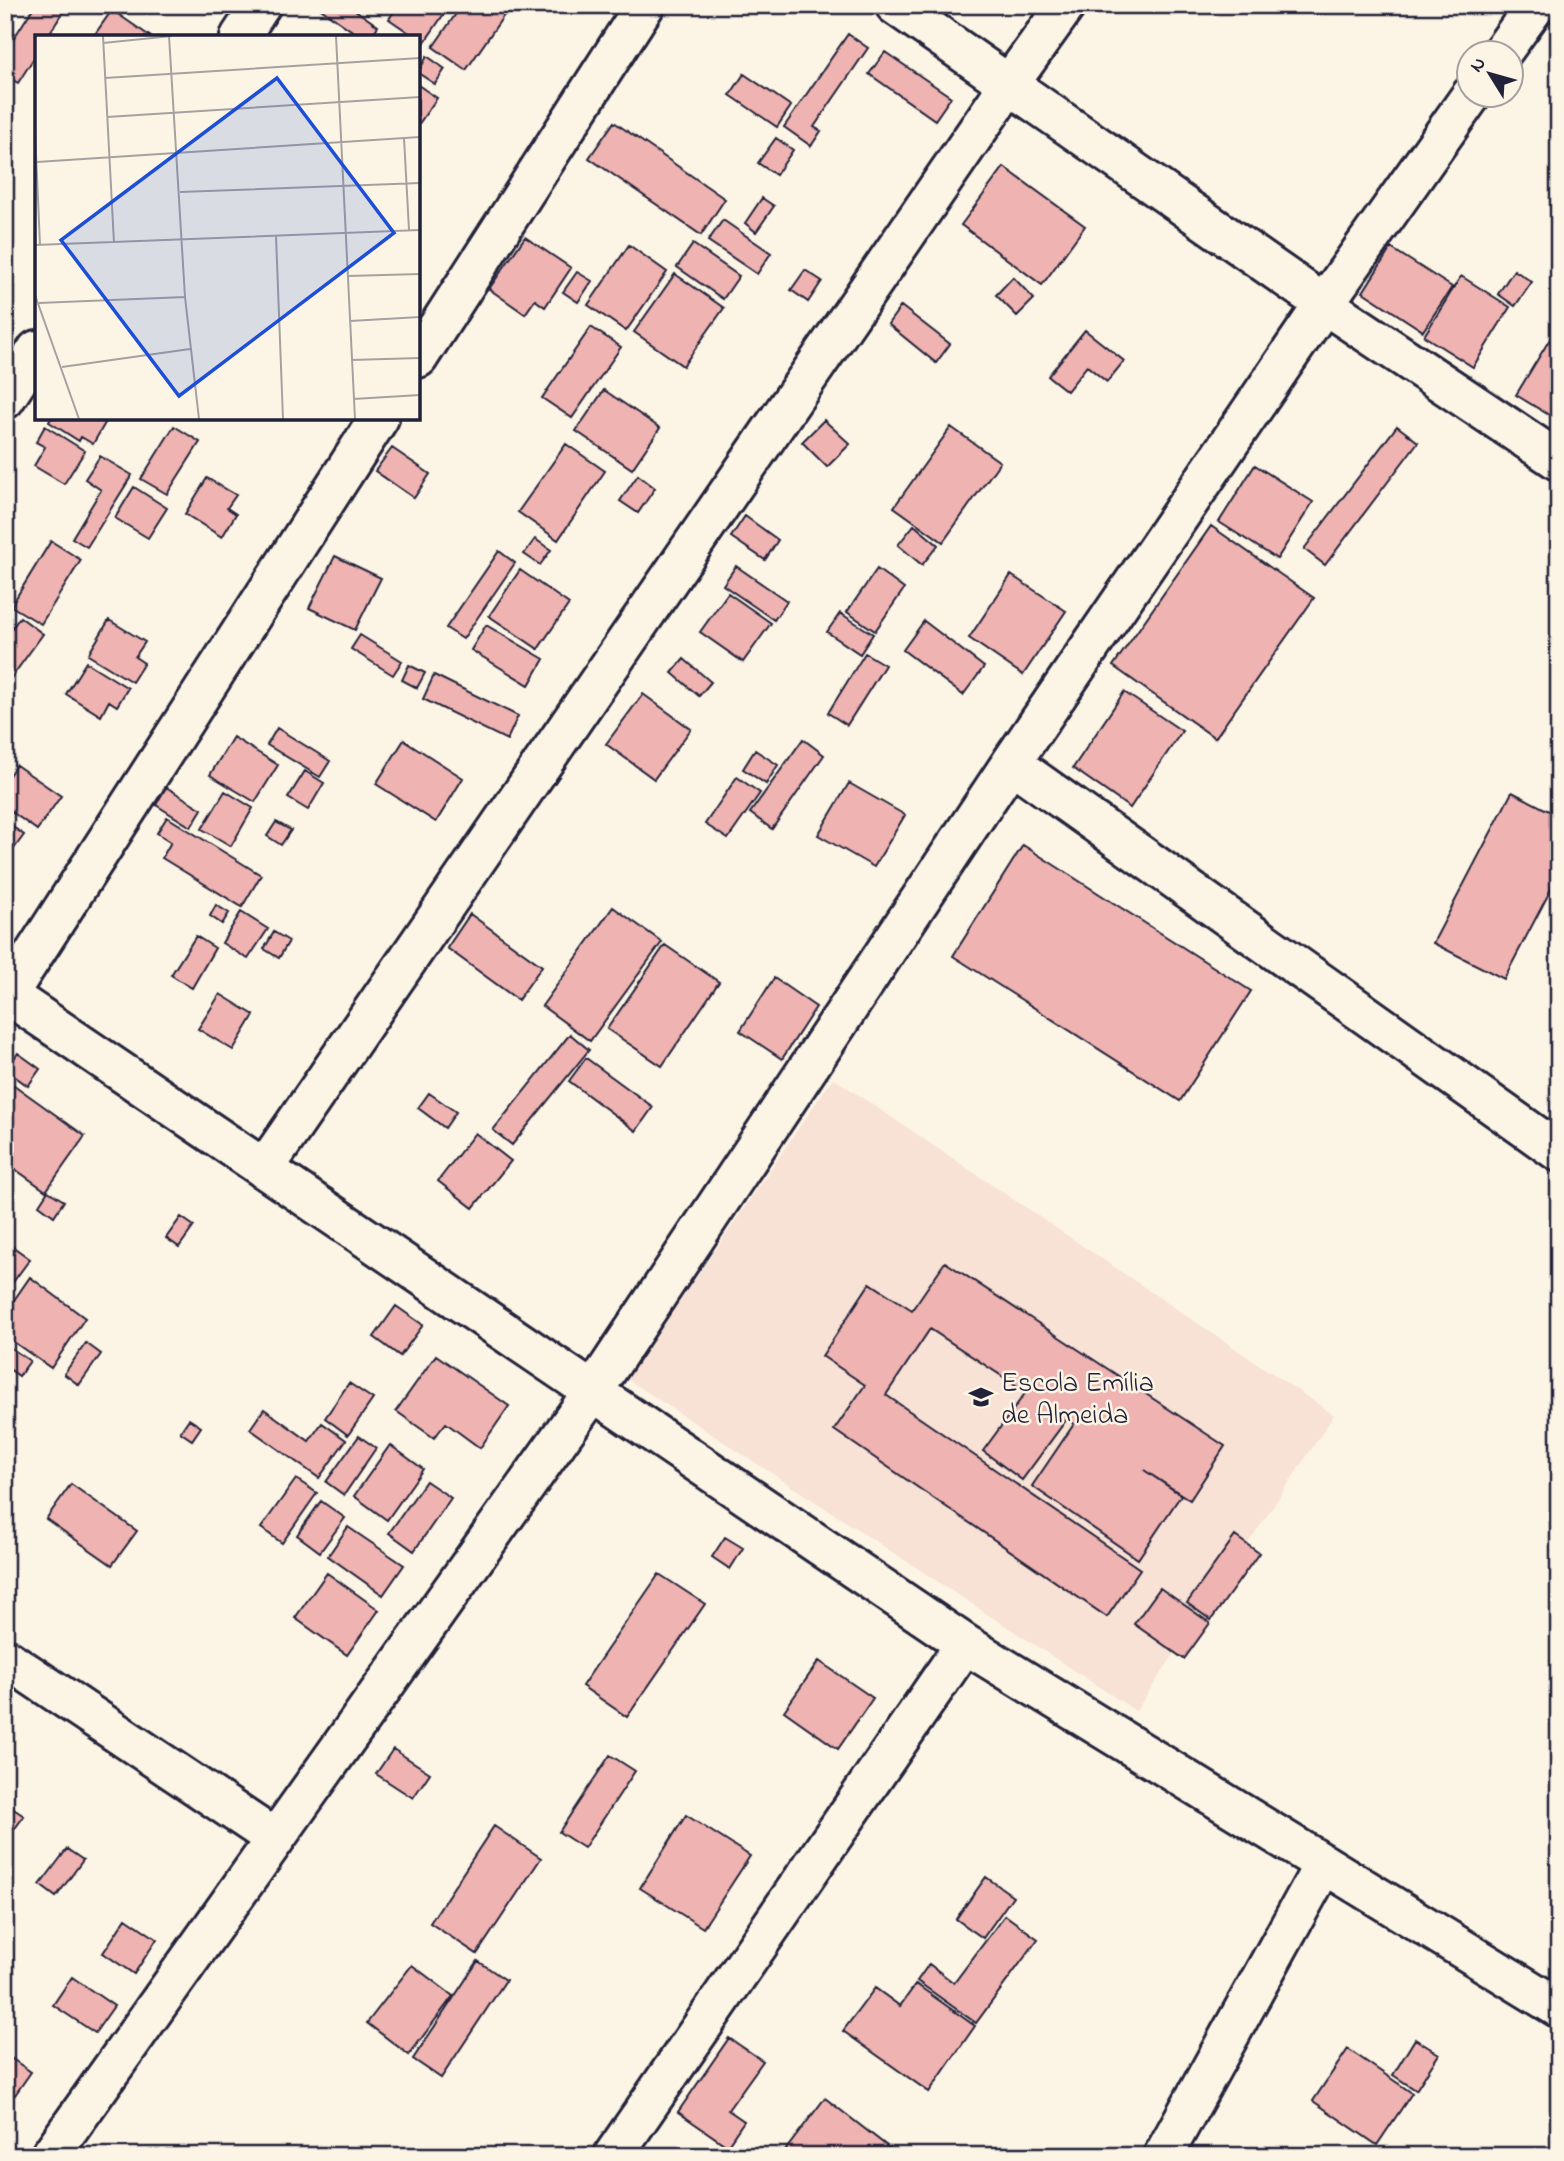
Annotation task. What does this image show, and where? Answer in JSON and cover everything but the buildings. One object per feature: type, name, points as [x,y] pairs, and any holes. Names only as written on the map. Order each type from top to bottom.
[{"type":"street","points":[[241,35],[261,5]]},
{"type":"street","points":[[420,355],[645,5]]},
{"type":"street","points":[[895,5],[1324,304],[1559,461]]},
{"type":"street","points":[[264,1169],[1066,5]]},
{"type":"street","points":[[1512,38],[1536,5]]},
{"type":"street","points":[[50,2156],[592,1393],[1011,763],[1324,304],[1462,108]]},
{"type":"street","points":[[5,399],[35,353]]},
{"type":"street","points":[[378,420],[6,995],[965,1644],[1559,2008]]},
{"type":"street","points":[[1011,763],[1559,1152]]},
{"type":"street","points":[[613,2156],[965,1644]]},
{"type":"street","points":[[5,1658],[274,1838]]},
{"type":"street","points":[[1163,2156],[1324,1864]]},
{"type":"shaded area","name":"Escola Emília de Almeida","points":[[833,1078],[1334,1415],[1136,1711],[627,1379]]},
{"type":"place","name":"Escola Emília de Almeida","points":[[981,1397]]}]
